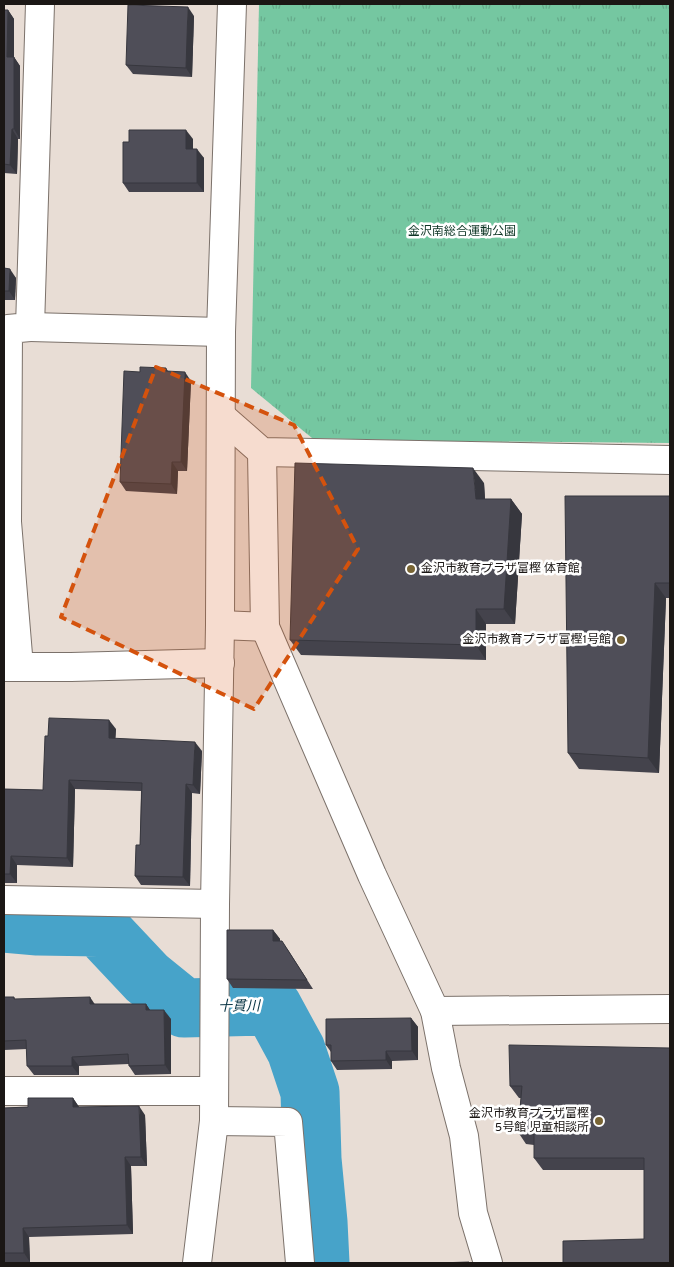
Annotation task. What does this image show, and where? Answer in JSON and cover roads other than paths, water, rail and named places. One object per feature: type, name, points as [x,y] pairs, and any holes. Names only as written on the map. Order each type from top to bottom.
[{"type":"street","points":[[30,327],[40,4]]},
{"type":"street","points":[[197,1263],[214,1121],[222,332],[232,4]]},
{"type":"street","points":[[220,663],[11,667],[6,432],[8,329],[30,327],[222,332]]},
{"type":"street","points":[[221,416],[262,452],[670,460]]},
{"type":"street","points":[[262,452],[265,627],[372,875],[435,1011],[446,1068],[464,1136],[473,1213],[488,1263]]},
{"type":"street","points":[[220,625],[265,627]]},
{"type":"street","points":[[4,900],[215,904]]},
{"type":"street","points":[[435,1011],[670,1009]]},
{"type":"street","points":[[4,1091],[214,1091]]},
{"type":"street","points":[[214,1121],[288,1122],[300,1263]]},
{"type":"waterway","name":"十貫川","points":[[4,923],[38,926],[99,927],[147,978],[184,1008],[272,1006],[296,1050],[310,1092],[312,1159],[320,1263]]},
{"type":"place","name":"金沢市教育プラザ富樫 体育館","points":[[411,569]]},
{"type":"place","name":"金沢市教育プラザ富樫1号館","points":[[621,640]]},
{"type":"place","name":"金沢市教育プラザ富樫 5号館 児童相談所","points":[[599,1121]]},
{"type":"park label","name":"金沢南総合運動公園","points":[[462,232]]}]
